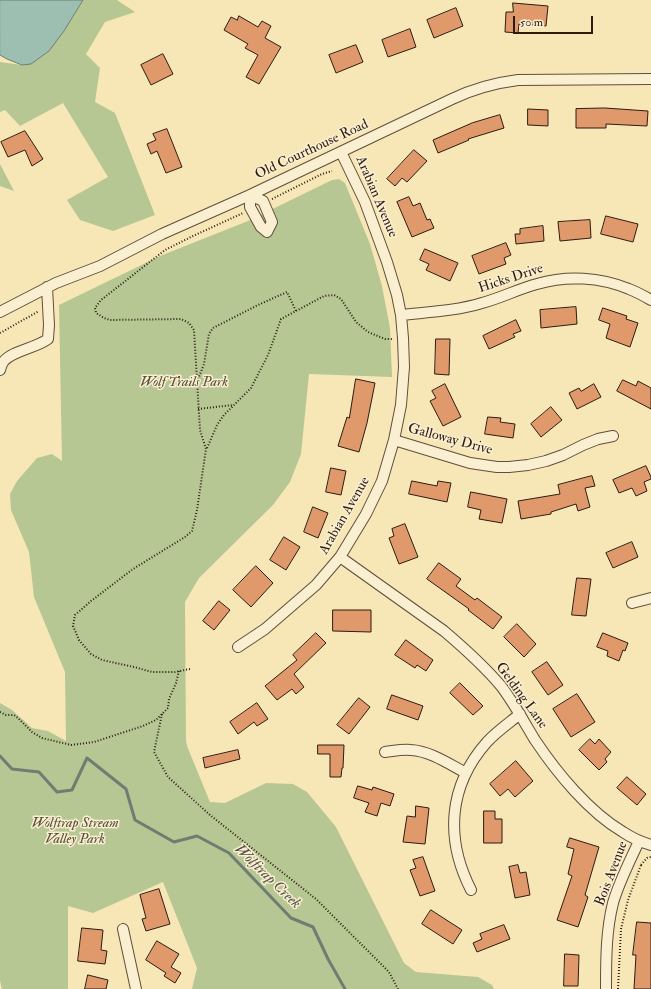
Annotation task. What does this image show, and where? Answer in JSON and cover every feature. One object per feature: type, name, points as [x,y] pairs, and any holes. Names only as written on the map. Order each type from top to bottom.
[{"type":"street","name":"Old Courthouse Road","points":[[0,312],[47,287],[100,266],[162,234],[250,195],[479,88],[502,82],[534,79],[651,79]]},
{"type":"street","name":"Arabian Avenue","points":[[238,647],[265,630],[316,585],[340,557],[366,514],[382,481],[394,440],[401,405],[404,368],[401,315],[397,295],[387,262],[364,202],[341,152]]},
{"type":"street","points":[[250,195],[263,201],[264,203],[272,222],[267,232],[261,227],[250,207],[250,195]]},
{"type":"street","name":"Hicks Drive","points":[[401,315],[462,308],[483,303],[536,284],[556,280],[572,279],[591,279],[613,283],[630,289],[651,300]]},
{"type":"street","points":[[0,370],[3,362],[10,356],[43,343],[48,339],[49,325],[47,287]]},
{"type":"street","name":"Galloway Drive","points":[[394,440],[470,462],[497,467],[510,467],[546,461],[598,439],[613,436]]},
{"type":"street","name":"Gelding Lane","points":[[340,557],[437,626],[458,643],[500,686],[546,755],[586,802],[606,820],[623,832],[651,845]]},
{"type":"street","points":[[632,603],[651,598]]},
{"type":"street","points":[[471,890],[458,857],[454,839],[454,822],[460,788],[466,773],[475,758],[500,730],[520,714]]},
{"type":"street","points":[[385,752],[412,750],[424,752],[466,773]]},
{"type":"street","name":"Bois Avenue","points":[[606,989],[607,936],[609,920],[622,880],[640,841]]},
{"type":"street","points":[[123,929],[136,989]]},
{"type":"path","points":[[264,203],[322,174],[332,171]]},
{"type":"path","points":[[206,449],[200,430],[194,330],[189,323],[180,319],[110,320],[96,313],[95,308],[101,300],[165,250],[251,209]]},
{"type":"path","points":[[197,384],[204,364],[209,334],[213,328],[258,304],[287,292],[296,311]]},
{"type":"path","points":[[190,669],[152,672],[102,660],[91,654],[79,640],[73,626],[75,615],[133,569],[185,537],[192,531],[197,510],[206,449],[217,425],[224,415],[251,388],[268,355],[281,319],[324,296],[334,295],[341,299],[356,322],[368,332],[385,339],[403,338]]},
{"type":"path","points":[[0,333],[48,306]]},
{"type":"path","points":[[198,409],[233,405]]},
{"type":"path","points":[[0,712],[18,718],[32,732],[42,738],[71,745],[94,742],[143,726],[156,720],[168,708],[169,699],[176,683],[179,671]]},
{"type":"path","points":[[162,714],[154,752],[168,777],[210,815],[316,899],[388,972],[398,989]]},
{"type":"path","points":[[618,989],[621,929],[628,900],[641,865]]},
{"type":"green space","points":[[83,0],[117,0],[135,12],[105,22],[86,54],[100,68],[95,102],[115,113],[155,215],[113,231],[80,220],[67,200],[108,177],[63,103],[20,126],[5,110],[0,112],[0,62],[22,65],[31,64],[64,31]]},
{"type":"green space","points":[[0,164],[14,191],[0,186]]},
{"type":"green space","name":"Wolf Trails Park","points":[[339,179],[345,183],[370,244],[382,286],[390,328],[392,377],[309,374],[301,454],[290,482],[273,505],[199,578],[185,602],[187,746],[210,802],[225,803],[266,783],[293,784],[307,792],[336,827],[404,963],[416,972],[478,977],[492,985],[494,989],[192,989],[197,968],[163,882],[93,913],[68,906],[68,989],[2,989],[0,981],[0,703],[12,710],[32,728],[48,731],[66,741],[65,672],[34,597],[29,552],[11,510],[10,494],[17,481],[37,458],[52,454],[62,461],[59,305],[160,256],[248,221],[332,180]]},
{"type":"shaded area","points":[[0,0],[83,0],[64,31],[49,51],[31,64],[22,65],[0,55]]},
{"type":"building","points":[[513,3],[548,6],[546,26],[519,24],[518,33],[505,32],[506,12],[513,12]]},
{"type":"building","points":[[456,8],[463,26],[434,38],[427,20]]},
{"type":"building","points":[[239,16],[258,27],[262,21],[271,26],[265,38],[281,47],[259,84],[246,77],[258,55],[245,48],[248,44],[224,30],[231,17],[237,20]]},
{"type":"building","points":[[410,29],[416,47],[388,57],[382,40]]},
{"type":"building","points":[[356,45],[363,62],[336,73],[329,55]]},
{"type":"building","points":[[163,54],[173,74],[151,85],[141,65]]},
{"type":"building","points":[[605,108],[648,111],[647,126],[606,124],[606,128],[576,128],[576,109]]},
{"type":"building","points":[[528,109],[548,110],[548,126],[528,125]]},
{"type":"building","points":[[500,115],[504,128],[468,139],[469,140],[438,153],[433,140],[472,123]]},
{"type":"building","points":[[167,129],[182,167],[166,173],[157,151],[151,154],[147,144],[156,140],[153,134]]},
{"type":"building","points":[[25,131],[43,159],[32,166],[25,150],[8,157],[1,142]]},
{"type":"building","points":[[414,150],[427,161],[407,182],[402,178],[395,186],[387,179]]},
{"type":"building","points":[[409,197],[413,206],[420,203],[427,220],[430,219],[434,228],[412,237],[397,202]]},
{"type":"building","points":[[606,216],[638,224],[633,242],[601,234]]},
{"type":"building","points":[[590,220],[591,238],[560,241],[558,222]]},
{"type":"building","points":[[543,226],[544,241],[516,244],[515,234],[520,234],[520,229]]},
{"type":"building","points":[[506,243],[511,255],[504,258],[506,264],[479,274],[472,256]]},
{"type":"building","points":[[425,249],[458,263],[450,281],[426,270],[429,264],[420,260]]},
{"type":"building","points":[[576,307],[577,324],[541,328],[540,310]]},
{"type":"building","points":[[603,308],[627,316],[626,319],[638,323],[630,347],[606,338],[610,324],[599,320]]},
{"type":"building","points":[[516,320],[521,331],[513,334],[515,337],[489,349],[483,336]]},
{"type":"building","points":[[436,339],[450,339],[449,375],[435,374]]},
{"type":"building","points":[[356,379],[375,383],[367,423],[359,452],[338,446],[347,417],[349,418]]},
{"type":"building","points":[[623,380],[636,386],[638,381],[651,388],[651,409],[617,391]]},
{"type":"building","points":[[445,384],[461,417],[443,426],[430,401],[436,398],[432,391]]},
{"type":"building","points":[[594,384],[601,397],[577,409],[569,393],[579,388],[581,391]]},
{"type":"building","points":[[551,407],[562,420],[541,437],[531,424]]},
{"type":"building","points":[[488,417],[501,418],[500,422],[515,424],[513,438],[485,434]]},
{"type":"building","points":[[646,466],[651,477],[651,479],[644,482],[647,491],[636,496],[632,488],[619,493],[613,480]]},
{"type":"building","points":[[331,468],[346,471],[341,495],[326,492]]},
{"type":"building","points":[[592,476],[595,486],[585,488],[590,507],[578,511],[576,504],[551,512],[551,514],[521,519],[518,501],[560,494],[558,485]]},
{"type":"building","points":[[412,481],[437,486],[438,481],[451,483],[447,502],[409,494]]},
{"type":"building","points":[[471,492],[507,499],[502,523],[479,519],[481,510],[468,507]]},
{"type":"building","points":[[313,507],[328,513],[318,538],[304,532]]},
{"type":"building","points":[[405,524],[418,557],[399,564],[389,538],[394,536],[392,529]]},
{"type":"building","points":[[284,537],[300,547],[286,570],[270,560]]},
{"type":"building","points":[[632,542],[638,557],[613,568],[606,553]]},
{"type":"building","points":[[439,563],[461,579],[456,586],[475,600],[477,598],[502,617],[493,629],[468,610],[469,609],[427,579]]},
{"type":"building","points":[[256,566],[273,583],[251,607],[233,590]]},
{"type":"building","points":[[577,578],[591,579],[586,616],[572,615]]},
{"type":"building","points":[[219,601],[230,610],[214,630],[203,621]]},
{"type":"building","points":[[333,610],[371,610],[371,632],[333,631]]},
{"type":"building","points":[[517,624],[536,644],[524,657],[504,637]]},
{"type":"building","points":[[316,633],[326,643],[294,674],[304,687],[296,694],[292,689],[277,700],[265,686],[297,660],[293,655]]},
{"type":"building","points":[[603,633],[628,643],[625,651],[623,650],[619,661],[607,656],[608,651],[597,647]]},
{"type":"building","points":[[406,640],[433,660],[426,671],[417,665],[415,668],[395,655]]},
{"type":"building","points":[[547,662],[563,685],[548,695],[532,672]]},
{"type":"building","points":[[460,683],[483,706],[473,715],[450,693]]},
{"type":"building","points":[[577,694],[595,722],[571,737],[553,709]]},
{"type":"building","points":[[392,695],[423,706],[418,720],[387,709]]},
{"type":"building","points":[[359,698],[370,707],[349,734],[337,725]]},
{"type":"building","points":[[257,703],[268,719],[257,726],[254,722],[238,734],[230,722]]},
{"type":"building","points":[[590,739],[595,744],[599,739],[611,752],[605,759],[607,762],[599,770],[579,750]]},
{"type":"building","points":[[318,745],[344,745],[341,777],[330,777],[330,754],[318,754]]},
{"type":"building","points":[[238,750],[240,759],[205,768],[203,758]]},
{"type":"building","points":[[516,761],[533,781],[515,797],[508,789],[500,796],[490,784]]},
{"type":"building","points":[[627,777],[646,794],[637,805],[617,788]]},
{"type":"building","points":[[358,786],[372,790],[373,787],[394,794],[390,806],[381,803],[377,816],[365,812],[369,803],[354,798]]},
{"type":"building","points":[[416,806],[429,808],[425,844],[403,842],[407,816],[415,817]]},
{"type":"building","points":[[484,811],[495,811],[495,819],[502,819],[502,843],[484,843]]},
{"type":"building","points":[[570,838],[599,847],[585,895],[588,897],[578,927],[557,920],[572,876],[568,874],[574,849],[567,847]]},
{"type":"building","points":[[423,857],[435,891],[420,896],[410,870],[416,868],[413,860]]},
{"type":"building","points":[[518,865],[520,873],[526,872],[530,895],[515,898],[509,867]]},
{"type":"building","points":[[159,889],[170,924],[146,931],[142,919],[146,918],[140,895]]},
{"type":"building","points":[[431,910],[462,930],[453,944],[422,924]]},
{"type":"building","points":[[637,922],[651,923],[651,989],[634,989],[636,955],[633,955]]},
{"type":"building","points":[[504,925],[510,939],[477,952],[473,943],[482,939],[480,934]]},
{"type":"building","points":[[82,928],[103,930],[101,950],[107,951],[105,964],[78,961]]},
{"type":"building","points":[[157,941],[179,954],[171,967],[181,973],[175,983],[164,976],[166,973],[146,960]]},
{"type":"building","points":[[565,954],[579,955],[578,986],[564,986]]},
{"type":"building","points":[[88,975],[108,980],[106,989],[85,989]]},
{"type":"waterway","name":"Wolftrap Creek","points":[[0,756],[12,769],[39,772],[57,792],[72,790],[87,758],[126,789],[135,820],[174,842],[197,836],[229,853],[291,918],[313,927],[328,959],[345,989]]},
{"type":"park label","name":"Wolftrap Stream Valley Park","points":[[75,832]]}]
